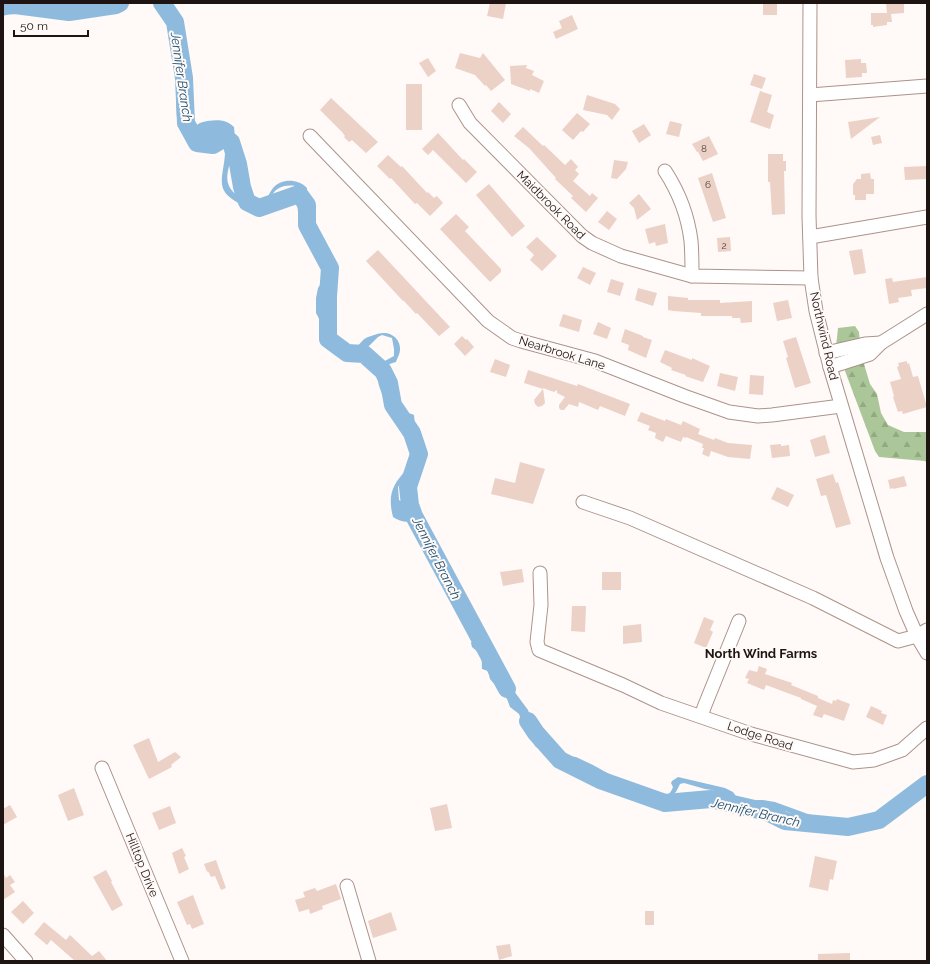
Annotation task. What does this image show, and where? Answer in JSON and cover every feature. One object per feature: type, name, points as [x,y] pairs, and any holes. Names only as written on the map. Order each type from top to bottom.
[{"type":"street","name":"Northwind Road","points":[[810,3],[810,237],[811,278],[816,311],[841,406],[887,558],[900,597],[922,633],[927,653]]},
{"type":"street","points":[[810,95],[927,86]]},
{"type":"street","name":"Maidbrook Road","points":[[459,105],[470,123],[586,240],[602,248],[621,256],[692,276],[811,278]]},
{"type":"street","name":"Nearbrook Lane","points":[[310,136],[488,320],[512,338],[595,361],[729,412],[758,416],[841,406]]},
{"type":"street","points":[[665,171],[673,183],[688,223],[691,242],[692,276]]},
{"type":"street","points":[[810,237],[927,217]]},
{"type":"street","points":[[830,367],[870,354],[881,343],[927,314]]},
{"type":"street","points":[[826,353],[865,344],[881,343]]},
{"type":"street","points":[[582,502],[630,518],[813,598],[898,641],[922,633]]},
{"type":"street","name":"Lodge Road","points":[[540,573],[541,605],[537,642],[539,650],[661,703],[786,744],[853,762],[874,760],[902,750],[927,728]]},
{"type":"street","points":[[702,716],[739,621]]},
{"type":"street","name":"Hilltop Drive","points":[[102,768],[182,961]]},
{"type":"street","points":[[347,886],[369,961]]},
{"type":"street","points":[[3,935],[26,961]]},
{"type":"green space","points":[[855,326],[859,332],[861,354],[870,384],[877,394],[881,413],[888,425],[904,432],[927,432],[927,463],[925,461],[879,457],[875,451],[836,347],[838,328]]},
{"type":"water","points":[[18,3],[50,3],[65,6],[74,3],[87,3],[75,8],[59,11],[40,7],[30,7],[3,16],[3,9]]},
{"type":"water","name":"Jennifer Branch","points":[[159,3],[168,3],[174,17],[182,26],[180,36],[184,61],[185,91],[181,111],[186,123],[191,128],[203,122],[220,120],[228,122],[234,127],[234,150],[227,178],[231,189],[235,194],[257,206],[263,205],[273,188],[285,181],[295,181],[307,188],[307,194],[302,207],[302,219],[327,254],[333,259],[332,272],[321,292],[321,312],[328,319],[331,332],[342,349],[354,349],[366,338],[381,333],[393,335],[399,343],[400,352],[396,362],[386,366],[381,371],[379,377],[381,384],[394,408],[400,412],[414,415],[415,425],[423,443],[423,448],[418,463],[398,487],[399,500],[404,503],[406,508],[415,518],[432,532],[458,597],[467,610],[473,626],[478,633],[489,657],[498,673],[528,710],[530,715],[529,719],[538,730],[544,744],[550,749],[566,756],[576,757],[593,765],[652,798],[665,797],[668,795],[673,787],[671,783],[672,781],[678,777],[725,788],[733,792],[738,799],[745,802],[763,800],[775,802],[838,825],[853,818],[885,818],[899,805],[911,788],[927,777],[927,782],[908,797],[903,807],[885,821],[869,826],[838,828],[817,824],[795,814],[774,808],[761,810],[740,806],[726,796],[712,790],[684,783],[680,784],[676,792],[668,798],[661,801],[644,801],[636,797],[612,778],[602,775],[585,766],[564,763],[535,746],[530,734],[523,725],[519,714],[510,707],[507,699],[490,679],[488,671],[482,669],[481,656],[472,647],[471,643],[474,638],[466,627],[454,602],[449,597],[442,574],[433,555],[432,543],[425,531],[413,521],[408,522],[398,520],[393,517],[391,503],[395,484],[417,454],[420,443],[392,410],[379,386],[378,370],[381,363],[394,356],[392,338],[382,335],[366,349],[358,353],[327,349],[324,344],[326,336],[325,330],[316,313],[316,298],[318,288],[328,273],[329,266],[299,219],[297,204],[304,191],[295,186],[279,188],[274,192],[266,205],[258,208],[251,208],[243,205],[227,195],[222,184],[225,154],[224,149],[215,141],[198,138],[186,131],[181,126],[177,118],[176,103],[180,88],[176,62],[176,40],[179,27],[169,19]]},
{"type":"building","points":[[490,3],[506,3],[503,19],[487,16]]},
{"type":"building","points":[[763,3],[777,3],[777,15],[763,15]]},
{"type":"building","points":[[886,3],[904,3],[904,13],[891,14],[892,22],[887,22],[887,25],[873,27],[873,25],[871,25],[871,13],[887,13]]},
{"type":"building","points":[[572,15],[578,29],[556,39],[553,32],[562,28],[559,21]]},
{"type":"building","points":[[460,53],[480,58],[483,53],[505,80],[491,91],[475,75],[455,68]]},
{"type":"building","points":[[428,58],[436,71],[428,77],[419,63]]},
{"type":"building","points":[[861,59],[861,63],[866,63],[867,73],[862,73],[862,77],[846,78],[845,60]]},
{"type":"building","points":[[527,65],[526,68],[534,71],[532,75],[544,81],[539,93],[511,84],[510,66]]},
{"type":"building","points":[[754,74],[766,78],[762,89],[750,85]]},
{"type":"building","points":[[406,84],[422,84],[422,130],[406,130]]},
{"type":"building","points":[[760,91],[772,95],[767,112],[774,115],[770,129],[750,122]]},
{"type":"building","points":[[587,95],[615,104],[620,109],[612,120],[607,115],[583,110]]},
{"type":"building","points":[[331,98],[378,142],[366,153],[352,140],[349,142],[344,137],[345,136],[342,132],[320,110]]},
{"type":"building","points":[[499,102],[511,114],[503,123],[491,111]]},
{"type":"building","points":[[577,113],[590,124],[573,140],[562,130]]},
{"type":"building","points":[[880,117],[851,139],[848,122]]},
{"type":"building","points":[[670,121],[682,124],[679,137],[666,134]]},
{"type":"building","points":[[644,124],[651,135],[639,143],[632,131]]},
{"type":"building","points":[[523,127],[565,165],[571,159],[578,167],[575,170],[579,174],[573,181],[590,196],[592,193],[598,198],[586,212],[571,198],[573,196],[555,179],[556,178],[529,148],[514,136]]},
{"type":"building","points":[[438,133],[463,160],[464,159],[477,172],[466,183],[433,150],[428,155],[422,149]]},
{"type":"building","points":[[880,135],[882,143],[873,145],[871,137]]},
{"type":"building","points":[[709,136],[718,154],[703,161],[692,144]]},
{"type":"building","points":[[768,154],[783,154],[783,161],[786,161],[786,171],[784,171],[785,214],[772,215],[770,182],[768,182]]},
{"type":"building","points":[[388,155],[401,167],[402,166],[427,193],[428,192],[434,198],[437,196],[443,203],[430,216],[417,203],[415,204],[391,178],[390,179],[377,166]]},
{"type":"building","points":[[614,160],[628,162],[626,169],[617,179],[611,178]]},
{"type":"building","points":[[927,166],[927,179],[905,180],[904,167]]},
{"type":"building","points":[[712,173],[726,218],[713,222],[698,178]]},
{"type":"building","points":[[870,173],[871,179],[874,179],[874,194],[866,194],[866,200],[855,200],[855,195],[853,195],[853,184],[857,179],[861,179],[861,174]]},
{"type":"building","points":[[489,184],[525,226],[512,237],[476,195]]},
{"type":"building","points":[[639,194],[651,209],[637,220],[634,208],[629,203]]},
{"type":"building","points":[[607,211],[617,219],[609,230],[598,222]]},
{"type":"building","points":[[456,214],[469,227],[465,231],[501,269],[501,272],[490,282],[440,229]]},
{"type":"building","points":[[665,224],[668,243],[656,246],[655,242],[649,244],[645,229]]},
{"type":"building","points":[[537,237],[557,256],[542,271],[530,260],[534,255],[526,247]]},
{"type":"building","points":[[730,237],[731,251],[718,252],[717,238]]},
{"type":"building","points":[[862,249],[866,273],[854,275],[849,251]]},
{"type":"building","points":[[378,250],[450,327],[439,336],[403,301],[366,261]]},
{"type":"building","points":[[583,267],[596,273],[590,285],[577,278]]},
{"type":"building","points":[[927,277],[927,288],[911,290],[912,296],[898,298],[899,302],[889,304],[885,279],[892,278],[893,282]]},
{"type":"building","points":[[611,279],[624,283],[620,296],[607,292]]},
{"type":"building","points":[[638,288],[657,293],[653,306],[635,300]]},
{"type":"building","points":[[668,296],[688,298],[688,300],[720,300],[720,303],[752,301],[752,322],[741,323],[740,318],[732,318],[732,316],[701,316],[701,313],[668,310]]},
{"type":"building","points":[[788,300],[792,318],[777,321],[773,303]]},
{"type":"building","points":[[563,314],[582,320],[579,332],[559,326]]},
{"type":"building","points":[[598,322],[611,328],[607,339],[593,334]]},
{"type":"building","points":[[625,329],[652,340],[646,358],[628,350],[629,345],[621,342]]},
{"type":"building","points":[[462,336],[474,347],[465,356],[454,344]]},
{"type":"building","points":[[796,337],[811,383],[795,388],[786,358],[788,357],[783,341]]},
{"type":"building","points":[[665,350],[692,360],[692,358],[710,366],[703,382],[671,370],[672,368],[660,362]]},
{"type":"building","points":[[495,359],[510,365],[506,377],[490,372]]},
{"type":"building","points":[[907,361],[913,377],[918,376],[927,407],[903,414],[902,411],[898,412],[890,382],[901,379],[897,367],[899,366],[898,363]]},
{"type":"building","points":[[528,370],[577,386],[578,384],[630,404],[625,416],[600,406],[598,410],[579,402],[578,407],[569,404],[564,410],[561,410],[559,405],[565,397],[557,393],[557,390],[554,392],[543,388],[545,403],[538,407],[534,400],[543,389],[524,383]]},
{"type":"building","points":[[720,373],[738,377],[735,391],[717,386]]},
{"type":"building","points":[[750,375],[764,376],[763,395],[749,394]]},
{"type":"building","points":[[641,412],[681,425],[683,421],[700,429],[698,434],[714,440],[715,438],[728,443],[752,445],[750,459],[728,457],[711,451],[709,457],[702,454],[704,448],[702,448],[703,444],[686,437],[683,437],[681,442],[666,436],[663,442],[655,438],[656,433],[648,430],[650,426],[637,421]]},
{"type":"building","points":[[825,435],[830,453],[815,457],[810,440]]},
{"type":"building","points":[[781,444],[781,446],[789,445],[790,456],[772,458],[770,445]]},
{"type":"building","points":[[520,462],[545,469],[533,504],[491,494],[495,478],[515,483]]},
{"type":"building","points":[[833,474],[836,483],[838,482],[851,524],[836,528],[826,495],[821,496],[816,479]]},
{"type":"building","points":[[904,476],[907,486],[890,489],[888,480]]},
{"type":"building","points":[[777,487],[794,495],[788,507],[771,499]]},
{"type":"building","points":[[522,569],[524,582],[503,586],[500,572]]},
{"type":"building","points":[[602,572],[621,572],[621,590],[602,590]]},
{"type":"building","points":[[572,606],[586,606],[585,632],[571,631]]},
{"type":"building","points":[[704,617],[714,621],[710,630],[713,632],[706,648],[694,643]]},
{"type":"building","points":[[641,624],[642,642],[623,644],[623,626]]},
{"type":"building","points":[[759,666],[767,669],[765,674],[792,683],[791,685],[818,696],[818,698],[832,704],[833,700],[836,701],[837,699],[850,704],[844,721],[824,714],[822,718],[813,715],[817,706],[801,698],[766,685],[764,690],[747,683],[749,679],[745,678],[749,670],[757,672]]},
{"type":"building","points":[[871,706],[887,715],[883,725],[866,717]]},
{"type":"building","points":[[149,738],[158,762],[175,752],[181,757],[171,765],[172,767],[149,779],[133,745]]},
{"type":"building","points":[[74,788],[84,815],[68,821],[58,795]]},
{"type":"building","points":[[447,804],[452,828],[435,831],[430,808]]},
{"type":"building","points":[[10,805],[17,817],[3,825],[3,809]]},
{"type":"building","points":[[170,806],[176,823],[159,830],[152,813]]},
{"type":"building","points":[[182,848],[186,856],[184,857],[189,869],[179,874],[172,853]]},
{"type":"building","points":[[815,856],[837,861],[833,880],[830,879],[828,891],[809,887]]},
{"type":"building","points":[[216,860],[226,888],[221,890],[215,876],[211,877],[204,864]]},
{"type":"building","points":[[106,870],[123,905],[112,911],[93,877]]},
{"type":"building","points":[[3,873],[6,878],[10,875],[15,882],[10,885],[15,892],[3,900]]},
{"type":"building","points":[[336,884],[341,899],[322,906],[323,909],[310,914],[309,909],[299,912],[295,900],[305,897],[303,892],[315,888],[317,891]]},
{"type":"building","points":[[193,895],[204,924],[192,929],[190,924],[187,925],[177,902]]},
{"type":"building","points":[[23,901],[34,913],[23,924],[11,912]]},
{"type":"building","points":[[645,911],[654,911],[654,925],[645,925]]},
{"type":"building","points":[[391,912],[397,930],[373,938],[368,921]]},
{"type":"building","points":[[44,922],[66,940],[70,935],[92,956],[99,951],[107,961],[75,961],[51,940],[47,945],[34,934]]},
{"type":"building","points":[[510,944],[512,956],[499,960],[496,946]]},
{"type":"building","points":[[850,953],[850,961],[818,961],[818,954]]},
{"type":"waterway","name":"Jennifer Branch","points":[[3,6],[15,5],[69,12],[116,5],[120,3]]},
{"type":"waterway","name":"Jennifer Branch","points":[[162,3],[175,22],[184,78],[186,123],[197,143],[213,145],[225,138],[231,142],[247,202],[259,208],[299,194],[307,205],[307,225],[330,268],[328,296],[328,339],[347,353],[364,354],[383,371],[389,383],[393,405],[412,433],[419,454],[408,487],[410,505],[414,516],[507,689]]},
{"type":"waterway","name":"Jennifer Branch","points":[[528,721],[536,733],[560,760],[600,780],[665,803],[711,799],[767,812],[785,821],[848,827],[879,820],[927,784]]},
{"type":"district","name":"North Wind Farms","points":[[761,653]]}]
